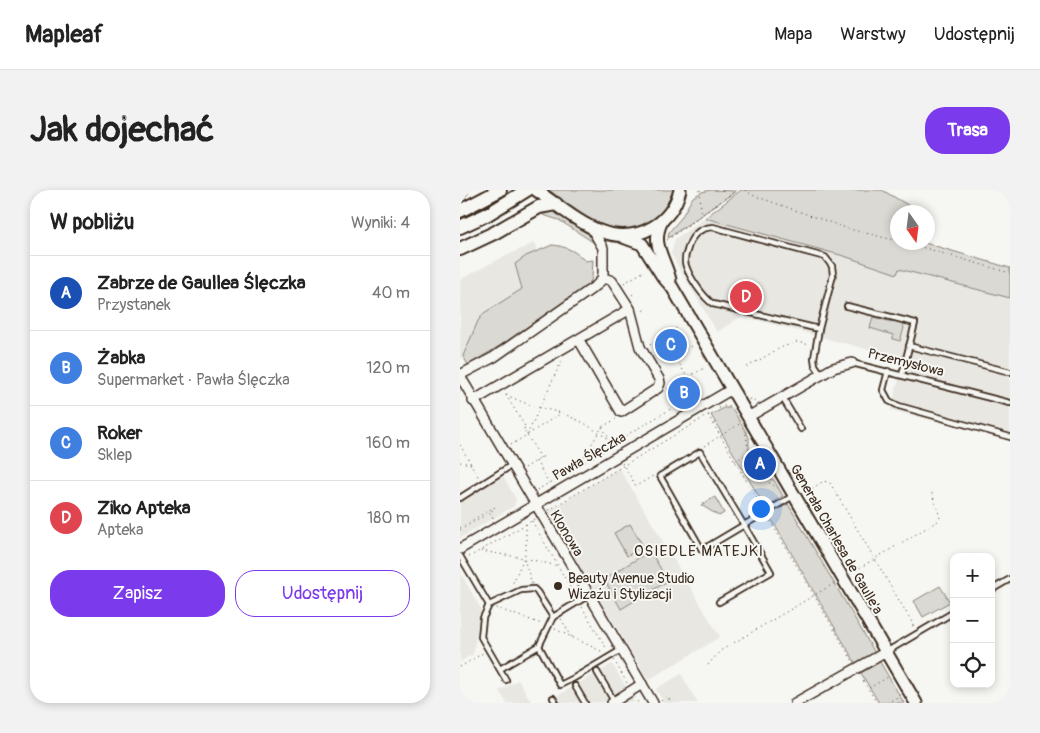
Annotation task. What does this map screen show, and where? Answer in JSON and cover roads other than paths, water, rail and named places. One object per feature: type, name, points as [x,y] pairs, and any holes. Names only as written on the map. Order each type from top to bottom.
[{"type":"main road","points":[[460,211],[500,190]]},
{"type":"main road","points":[[460,227],[527,190]]},
{"type":"main road","points":[[536,190],[597,231],[623,237],[643,232],[662,221],[679,196]]},
{"type":"main road","points":[[460,249],[494,233],[534,209],[556,204]]},
{"type":"main road","name":"Generała Charlesa de Gaulle'a","points":[[662,221],[658,232],[658,243],[672,287],[748,417],[791,498],[916,703]]},
{"type":"main road","name":"Generała Charlesa de Gaulle'a","points":[[623,237],[642,244],[663,278],[672,287]]},
{"type":"street","points":[[460,375],[494,357],[597,285],[602,279],[603,273],[603,248],[597,231]]},
{"type":"street","points":[[579,340],[622,412],[658,388],[660,383],[640,347],[633,312],[612,281],[602,279]]},
{"type":"street","points":[[473,401],[579,340],[633,312]]},
{"type":"street","name":"Przemysłowa","points":[[748,417],[832,368],[852,363]]},
{"type":"street","name":"Klonowa","points":[[460,375],[473,401],[653,703]]},
{"type":"street","name":"Pawła Ślęczka","points":[[460,549],[732,389]]},
{"type":"street","points":[[795,703],[886,652]]},
{"type":"street","points":[[613,702],[642,684]]},
{"type":"lane","points":[[819,329],[713,304],[704,298],[685,265],[685,257],[694,235],[703,228],[713,227],[825,257],[832,266],[833,275],[819,329],[814,362],[821,374]]},
{"type":"lane","points":[[847,306],[915,323],[902,375]]},
{"type":"lane","points":[[909,346],[1010,372]]},
{"type":"lane","name":"Przemysłowa","points":[[852,363],[1010,403]]},
{"type":"lane","points":[[888,371],[883,390],[889,401],[899,406],[1010,437]]},
{"type":"lane","points":[[782,397],[801,429]]},
{"type":"lane","points":[[719,602],[771,572],[744,525],[700,452],[660,476],[702,550],[744,525],[791,498]]},
{"type":"lane","points":[[460,498],[512,466]]},
{"type":"lane","points":[[460,556],[489,605]]},
{"type":"lane","points":[[995,588],[1010,579]]},
{"type":"lane","points":[[506,680],[483,641],[481,632],[483,618],[489,605],[521,590],[534,589],[553,618]]},
{"type":"lane","points":[[500,669],[539,646],[553,618],[589,595]]},
{"type":"lane","points":[[886,652],[950,614]]},
{"type":"lane","points":[[539,646],[560,684],[621,650]]},
{"type":"lane","points":[[597,672],[613,702]]},
{"type":"lane","points":[[575,686],[585,703]]},
{"type":"place","name":"Ziko Apteka","points":[[746,297]]},
{"type":"place","name":"Roker","points":[[671,345]]},
{"type":"place","name":"Żabka","points":[[684,393]]},
{"type":"place","name":"Zabrze de Gaullea Ślęczka","points":[[760,464]]},
{"type":"place","name":"Beauty Avenue Studio Wizażu i Stylizacji","points":[[558,586]]},
{"type":"district","name":"OSIEDLE MATEJKI","points":[[699,551]]}]
